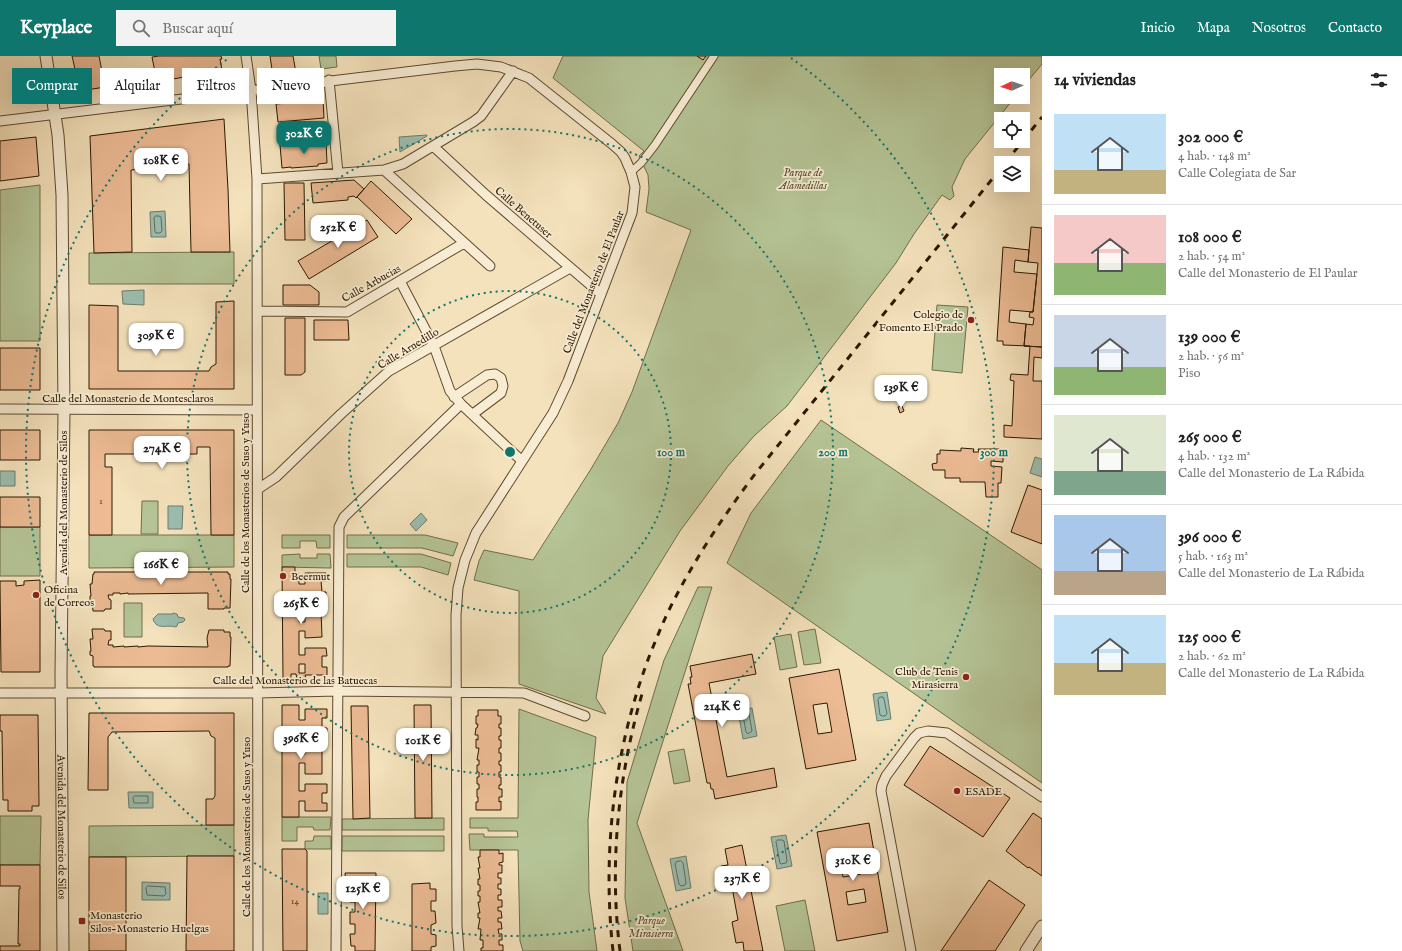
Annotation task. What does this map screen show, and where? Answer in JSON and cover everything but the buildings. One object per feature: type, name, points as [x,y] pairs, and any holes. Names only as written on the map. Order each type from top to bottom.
[{"type":"street","name":"Avenida del Monasterio de Silos","points":[[46,56],[55,114],[62,195],[64,410],[61,693],[63,951]]},
{"type":"street","name":"Calle de los Monasterios de Suso y Yuso","points":[[246,56],[251,90],[257,179],[258,951]]},
{"type":"street","points":[[631,172],[641,163],[655,145],[714,56]]},
{"type":"street","name":"Calle del Monasterio de El Paular","points":[[0,122],[329,80],[476,64],[502,67],[513,70],[528,78],[544,89],[612,144],[625,158],[635,187],[632,213],[568,380],[553,413],[476,533],[465,560],[458,588],[456,615],[457,918],[460,951]]},
{"type":"street","points":[[257,179],[384,170],[403,164],[481,116],[513,70]]},
{"type":"street","points":[[329,80],[338,173]]},
{"type":"street","name":"Calle Benetuser","points":[[433,146],[486,195],[601,294]]},
{"type":"street","points":[[384,170],[490,266]]},
{"type":"street","name":"Calle Arbucias","points":[[258,311],[347,312],[464,243]]},
{"type":"street","name":"Calle Arnedillo","points":[[258,489],[276,477],[341,414],[389,371],[570,268]]},
{"type":"street","points":[[400,281],[434,346],[450,392],[522,461]]},
{"type":"street","points":[[336,951],[338,551],[340,523],[458,401],[487,375],[495,374],[501,378],[503,386],[501,393],[473,414]]},
{"type":"street","name":"Calle del Monasterio de Montesclaros","points":[[0,409],[257,410]]},
{"type":"street","name":"Calle del Monasterio de las Batuecas","points":[[0,693],[258,693],[337,691],[524,693],[585,716]]},
{"type":"street","points":[[911,951],[881,790],[886,776],[914,738],[919,733],[928,731],[947,733],[1042,797]]},
{"type":"street","points":[[1026,951],[1042,926]]},
{"type":"green space","points":[[319,56],[336,56],[337,67],[321,68]]},
{"type":"green space","name":"Parque de Alamedillas","points":[[563,56],[1042,56],[1042,64],[1030,79],[1030,68],[994,68],[994,104],[1009,104],[1003,112],[994,112],[994,123],[965,159],[952,187],[954,196],[950,200],[942,195],[914,234],[896,263],[787,406],[754,436],[728,466],[680,531],[603,656],[596,698],[606,714],[519,684],[519,591],[474,580],[479,561],[484,550],[533,560],[591,469],[618,423],[632,392],[691,230],[646,212],[649,189],[648,175],[639,156],[644,151],[553,78]]},
{"type":"green space","points":[[40,185],[40,341],[0,341],[0,190]]},
{"type":"green space","points":[[234,252],[234,284],[89,284],[89,253]]},
{"type":"green space","points":[[937,305],[968,307],[962,373],[932,370]]},
{"type":"green space","name":"Club de Tenis Mirasierra","points":[[821,420],[1042,570],[1042,783],[727,563],[751,513]]},
{"type":"green space","points":[[142,501],[158,501],[158,534],[141,534]]},
{"type":"green space","points":[[0,527],[40,527],[40,576],[0,576]]},
{"type":"green space","points":[[89,535],[234,535],[234,567],[89,568]]},
{"type":"green space","points":[[282,535],[330,535],[330,548],[317,548],[316,541],[300,541],[300,548],[282,548]]},
{"type":"green space","points":[[347,535],[425,535],[458,543],[453,556],[422,548],[347,548]]},
{"type":"green space","points":[[300,554],[300,558],[317,558],[317,554],[330,554],[331,568],[282,567],[282,555]]},
{"type":"green space","points":[[347,554],[421,554],[451,563],[448,575],[421,567],[347,567]]},
{"type":"green space","name":"Parque Mirasierra","points":[[698,587],[712,587],[637,823],[683,951],[633,951],[625,898],[627,782],[664,660]]},
{"type":"green space","points":[[124,603],[142,603],[142,637],[124,637]]},
{"type":"green space","points":[[815,629],[821,663],[804,665],[798,632]]},
{"type":"green space","points":[[791,634],[797,667],[780,670],[774,637]]},
{"type":"green space","points":[[519,709],[596,737],[588,820],[589,892],[597,951],[523,951],[520,941],[518,850],[470,850],[469,834],[484,834],[484,837],[518,837],[517,831],[488,831],[488,828],[470,828],[470,818],[518,818]]},
{"type":"green space","points":[[684,749],[690,781],[674,784],[668,752]]},
{"type":"green space","points":[[0,816],[41,816],[40,865],[0,865]]},
{"type":"green space","points":[[282,817],[331,817],[330,830],[314,830],[313,827],[297,827],[297,841],[282,841]]},
{"type":"green space","points":[[444,818],[444,830],[342,830],[342,819]]},
{"type":"green space","points":[[234,825],[234,856],[89,857],[89,826]]},
{"type":"green space","points":[[314,836],[331,836],[331,849],[305,849],[305,841],[313,841]]},
{"type":"green space","points":[[342,836],[444,836],[444,851],[342,851]]},
{"type":"green space","points":[[805,900],[815,951],[785,951],[776,906]]},
{"type":"water","points":[[427,136],[400,152],[399,137]]},
{"type":"water","points":[[165,211],[166,237],[151,237],[150,212]]},
{"type":"water","points":[[144,290],[144,305],[123,304],[122,291]]},
{"type":"water","points":[[1035,457],[1042,459],[1042,477],[1030,473]]},
{"type":"water","points":[[0,471],[15,471],[15,486],[0,486]]},
{"type":"water","points":[[168,506],[183,506],[182,529],[168,529]]},
{"type":"water","points":[[421,513],[427,520],[416,531],[410,524]]},
{"type":"water","points":[[158,614],[177,614],[178,617],[184,618],[185,620],[178,623],[176,627],[157,625],[153,619]]},
{"type":"water","points":[[887,692],[891,719],[877,721],[873,694]]},
{"type":"water","points":[[752,708],[757,736],[743,739],[738,711]]},
{"type":"water","points":[[128,792],[153,792],[153,808],[129,808]]},
{"type":"water","points":[[786,835],[792,866],[777,869],[771,837]]},
{"type":"water","points":[[686,856],[691,888],[676,891],[670,859]]},
{"type":"water","points":[[142,882],[170,883],[170,900],[142,900]]},
{"type":"water","points":[[318,893],[328,893],[328,914],[318,914]]},
{"type":"railway","points":[[1011,156],[1042,117]]},
{"type":"railway","points":[[613,951],[610,914],[610,839],[619,765],[637,692],[649,657],[668,612],[708,541],[755,474],[994,177]]},
{"type":"railway","points":[[620,951],[615,886],[618,821],[627,757],[642,694]]},
{"type":"place","name":"Colegio de Fomento El Prado","points":[[971,320]]},
{"type":"place","name":"Beermut","points":[[283,576]]},
{"type":"place","name":"Oficina de Correos","points":[[36,595]]},
{"type":"place","name":"Club de Tenis Mirasierra","points":[[966,677]]},
{"type":"place","name":"ESADE","points":[[957,791]]},
{"type":"place","name":"Monasterio Silos-Monasterio Huelgas","points":[[82,921]]}]
